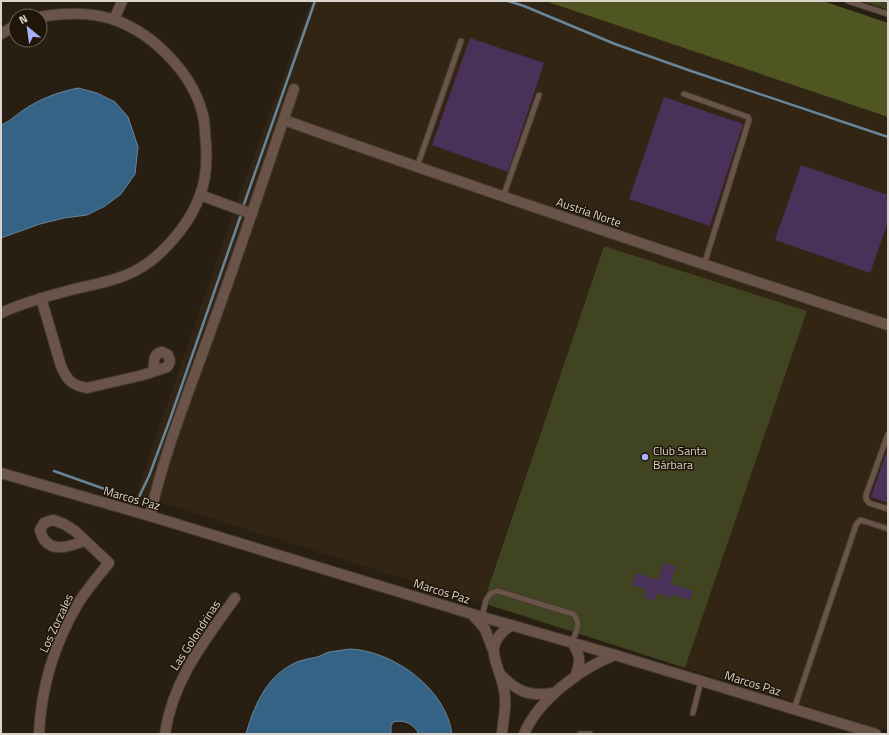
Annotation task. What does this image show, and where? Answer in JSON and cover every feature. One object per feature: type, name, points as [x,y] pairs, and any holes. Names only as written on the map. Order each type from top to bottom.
[{"type":"street","points":[[114,20],[122,1]]},
{"type":"street","points":[[1,313],[41,298],[127,276],[142,268],[157,256],[182,228],[200,195],[205,168],[206,145],[204,120],[199,104],[177,64],[163,50],[132,29],[114,20],[75,13],[48,16]]},
{"type":"street","points":[[150,516],[156,489],[168,451],[294,89]]},
{"type":"street","name":"Austria Norte","points":[[284,120],[704,265],[888,325]]},
{"type":"street","points":[[200,195],[250,213]]},
{"type":"street","points":[[41,298],[61,366],[65,376],[71,383],[86,388],[154,371]]},
{"type":"street","name":"Marcos Paz","points":[[1,473],[150,516],[876,734]]},
{"type":"street","name":"Los Zorzales","points":[[39,734],[44,687],[63,633],[79,603],[108,563],[96,550],[84,541]]},
{"type":"street","name":"Las Golondrinas","points":[[165,734],[172,702],[185,671],[234,598]]},
{"type":"street","points":[[477,615],[485,629],[500,674],[505,698],[502,734]]},
{"type":"street","points":[[493,650],[499,635],[512,625]]},
{"type":"street","points":[[572,642],[580,658],[580,666],[575,677]]},
{"type":"street","points":[[524,734],[536,712],[554,693],[592,665],[615,655]]},
{"type":"street","points":[[500,674],[507,681],[521,690],[540,696],[554,693]]},
{"type":"lane","points":[[848,1],[888,14]]},
{"type":"lane","points":[[417,167],[460,41]]},
{"type":"lane","points":[[684,94],[748,117],[749,120],[704,265]]},
{"type":"lane","points":[[503,196],[539,95]]},
{"type":"lane","points":[[888,434],[866,495],[866,499],[869,502],[888,509]]},
{"type":"lane","points":[[794,709],[856,525],[860,520],[888,529]]},
{"type":"lane","points":[[477,615],[487,597],[494,591],[498,591],[573,614],[578,623],[572,642]]},
{"type":"lane","points":[[693,713],[701,681]]},
{"type":"lane","points":[[580,734],[590,734]]},
{"type":"shaded area","points":[[311,1],[545,1],[888,117],[888,731],[685,668],[807,311],[604,246],[482,603],[136,495],[235,207]]},
{"type":"green space","points":[[545,1],[823,1],[888,23],[888,117]]},
{"type":"green space","points":[[862,1],[888,1],[888,10],[886,9]]},
{"type":"green space","name":"Club Santa Bárbara","points":[[604,246],[807,311],[685,668],[483,603]]},
{"type":"water","points":[[78,88],[97,93],[115,102],[128,117],[138,147],[135,174],[121,194],[105,206],[87,215],[64,218],[40,224],[1,238],[1,125],[28,107],[42,100],[56,94]]},
{"type":"water","points":[[350,649],[367,651],[384,657],[415,675],[429,688],[440,702],[448,718],[452,734],[419,734],[414,727],[408,723],[397,721],[393,722],[391,726],[391,734],[246,734],[252,714],[262,695],[274,678],[282,671],[300,661],[318,657],[329,652]]},
{"type":"building","points":[[470,38],[544,63],[508,172],[432,145]]},
{"type":"building","points":[[664,97],[743,124],[710,226],[629,199]]},
{"type":"building","points":[[801,165],[888,195],[888,222],[870,273],[775,240]]},
{"type":"building","points":[[887,451],[888,452],[888,503],[871,497]]},
{"type":"building","points":[[664,563],[676,567],[670,583],[693,591],[690,600],[671,594],[670,598],[657,593],[654,601],[644,597],[647,590],[632,585],[636,573],[658,580]]},
{"type":"waterway","points":[[243,207],[315,1]]},
{"type":"waterway","points":[[508,1],[524,6],[615,44],[888,137]]},
{"type":"waterway","points":[[54,471],[130,498],[138,499],[149,476],[169,422],[242,212]]},
{"type":"place","name":"Club Santa Bárbara","points":[[645,457]]}]
